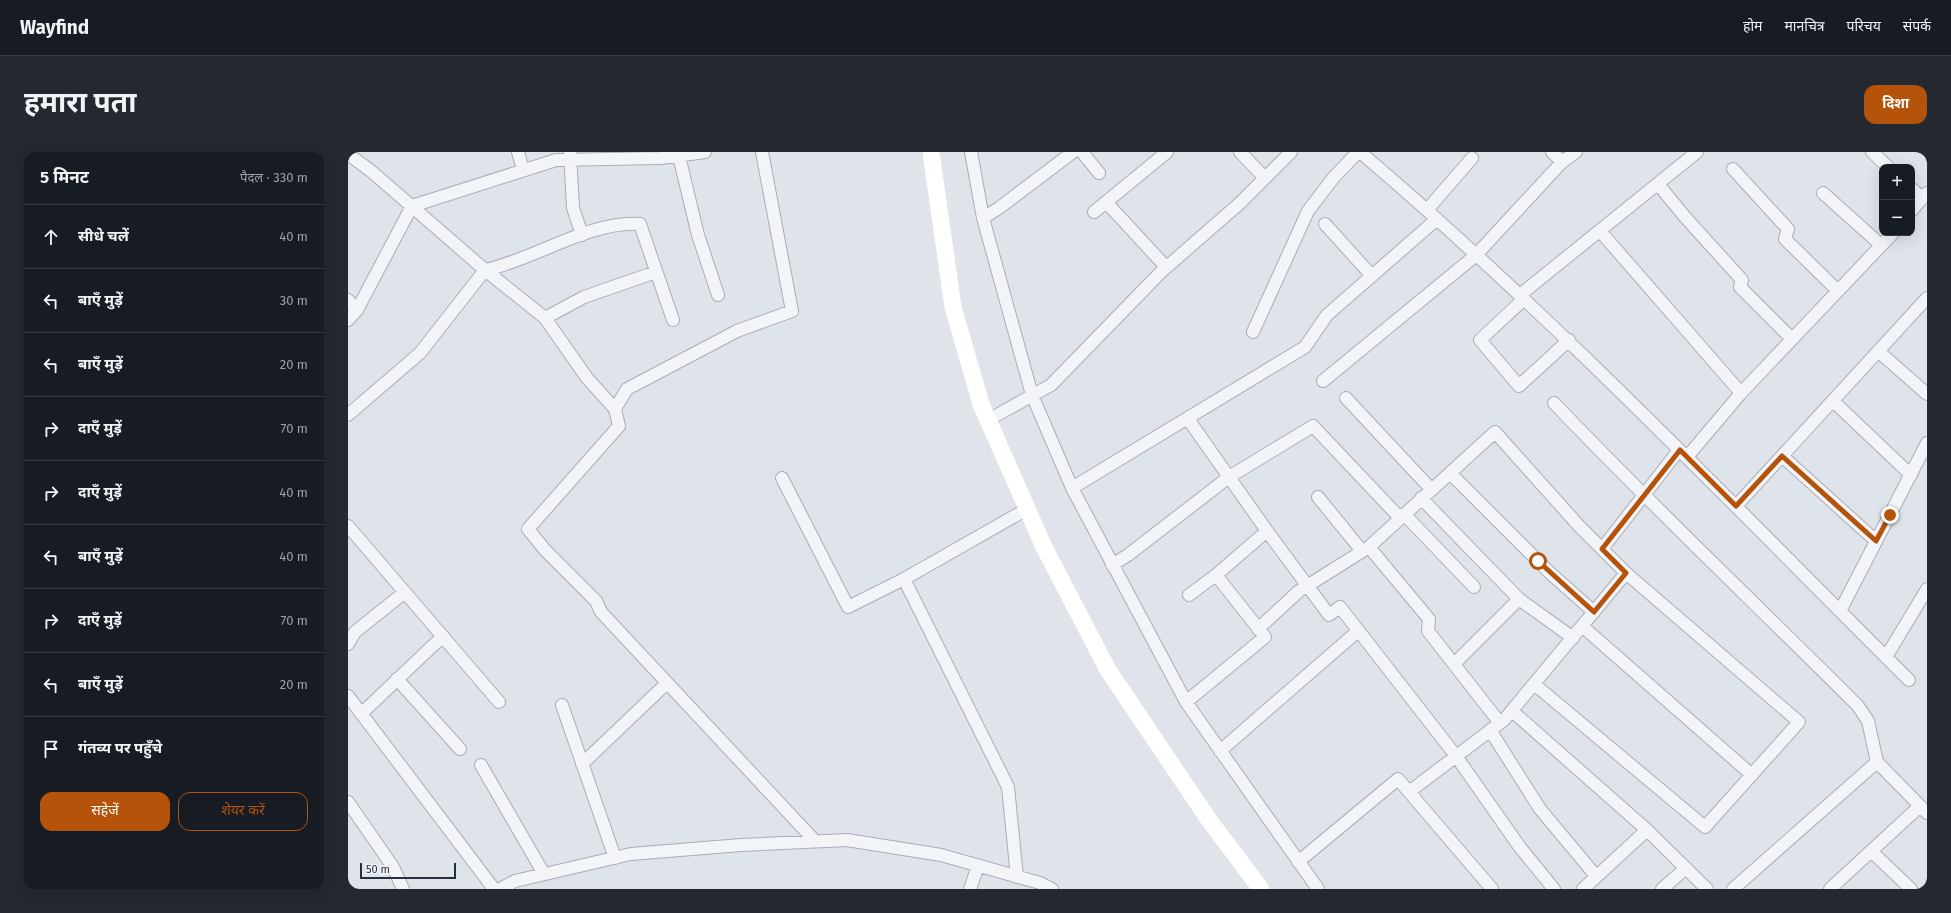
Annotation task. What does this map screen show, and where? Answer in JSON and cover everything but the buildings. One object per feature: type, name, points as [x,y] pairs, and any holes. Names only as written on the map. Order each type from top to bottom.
[{"type":"main road","points":[[931,152],[953,307],[981,404],[1044,547],[1108,670],[1210,820],[1261,889]]},
{"type":"street","points":[[518,152],[523,170]]},
{"type":"street","points":[[348,320],[357,310],[412,206],[570,156],[705,152]]},
{"type":"street","points":[[615,409],[627,389],[737,331],[792,311],[762,152]]},
{"type":"street","points":[[971,152],[983,218],[1032,395],[1072,488],[1186,702],[1318,889]]},
{"type":"street","points":[[983,218],[1005,204],[1073,152]]},
{"type":"street","points":[[1082,152],[1098,173]]},
{"type":"street","points":[[1094,212],[1167,152]]},
{"type":"street","points":[[1240,152],[1265,178]]},
{"type":"street","points":[[988,420],[1051,385],[1166,268],[1240,203],[1291,152]]},
{"type":"street","points":[[1253,332],[1308,211],[1334,177],[1359,152],[1437,219],[1569,340],[1909,680]]},
{"type":"street","points":[[1552,152],[1562,162]]},
{"type":"street","points":[[1324,381],[1476,255],[1562,162],[1576,152]]},
{"type":"street","points":[[1569,340],[1519,386],[1480,340],[1522,297],[1697,152]]},
{"type":"street","points":[[1872,152],[1885,164]]},
{"type":"street","points":[[348,154],[371,171],[485,270],[545,318],[587,378],[615,409],[619,426],[528,529],[545,550],[596,601],[601,612],[815,841]]},
{"type":"street","points":[[678,154],[698,235],[718,295]]},
{"type":"street","points":[[570,156],[573,208],[582,235]]},
{"type":"street","points":[[1426,210],[1472,158]]},
{"type":"street","points":[[1733,169],[1788,229],[1785,239],[1838,291]]},
{"type":"street","points":[[1658,184],[1685,218],[1742,280],[1740,287],[1792,339]]},
{"type":"street","points":[[1915,191],[1925,196],[1915,207]]},
{"type":"street","points":[[1823,193],[1881,245]]},
{"type":"street","points":[[1106,202],[1166,268]]},
{"type":"street","points":[[1072,488],[1305,347],[1327,315],[1437,219]]},
{"type":"street","points":[[348,416],[420,353],[485,270],[504,266],[582,235],[626,223],[640,224],[673,320]]},
{"type":"street","points":[[1325,224],[1372,276]]},
{"type":"street","points":[[1600,231],[1741,393]]},
{"type":"street","points":[[1602,549],[1644,495],[1890,236]]},
{"type":"street","points":[[545,318],[584,297],[656,272]]},
{"type":"street","points":[[1736,506],[1927,298]]},
{"type":"street","points":[[348,300],[357,310]]},
{"type":"street","points":[[1878,351],[1927,394]]},
{"type":"street","points":[[1346,398],[1431,489]]},
{"type":"street","points":[[1833,401],[1911,475]]},
{"type":"street","points":[[1554,403],[1644,495],[1858,706],[1868,721],[1877,762],[1923,810],[1871,851],[1830,889]]},
{"type":"street","points":[[1188,418],[1267,532],[1329,615],[1340,607],[1456,756],[1519,846],[1554,889]]},
{"type":"street","points":[[1112,564],[1128,555],[1229,477],[1312,426],[1474,587]]},
{"type":"street","points":[[1258,629],[1299,591],[1365,549],[1495,432],[1579,526],[1626,573],[1799,722],[1705,827],[1534,684]]},
{"type":"street","points":[[1840,611],[1927,444]]},
{"type":"street","points":[[1782,456],[1876,541]]},
{"type":"street","points":[[1450,472],[1549,572],[1594,612]]},
{"type":"street","points":[[782,478],[848,607],[904,579],[1027,509]]},
{"type":"street","points":[[1318,497],[1429,619],[1428,631],[1454,664],[1495,727],[1540,809],[1596,876]]},
{"type":"street","points":[[1422,498],[1519,599],[1573,638]]},
{"type":"street","points":[[348,526],[499,702]]},
{"type":"street","points":[[1189,594],[1216,575],[1267,532]]},
{"type":"street","points":[[1409,792],[1495,727],[1512,711],[1626,573]]},
{"type":"street","points":[[1186,702],[1265,637],[1216,575]]},
{"type":"street","points":[[904,579],[1008,787],[1017,877]]},
{"type":"street","points":[[1886,657],[1927,589]]},
{"type":"street","points":[[348,644],[355,632],[405,592]]},
{"type":"street","points":[[1454,664],[1519,599]]},
{"type":"street","points":[[1582,626],[1752,775]]},
{"type":"street","points":[[1220,751],[1358,631]]},
{"type":"street","points":[[361,714],[443,636]]},
{"type":"street","points":[[397,680],[460,749]]},
{"type":"street","points":[[582,764],[667,683]]},
{"type":"street","points":[[348,696],[494,889]]},
{"type":"street","points":[[562,705],[615,858]]},
{"type":"street","points":[[1512,711],[1647,830],[1707,889]]},
{"type":"street","points":[[1735,888],[1877,762]]},
{"type":"street","points":[[480,765],[544,874]]},
{"type":"street","points":[[1298,862],[1398,779],[1492,889]]},
{"type":"street","points":[[348,802],[393,867],[403,889]]},
{"type":"street","points":[[1583,889],[1647,830]]},
{"type":"street","points":[[500,889],[518,885],[544,874],[631,854],[847,840],[941,855],[1017,877],[1052,889]]},
{"type":"street","points":[[1871,851],[1911,889]]},
{"type":"street","points":[[970,889],[978,866]]},
{"type":"street","points":[[1662,889],[1686,868]]},
{"type":"route","points":[[1538,561],[1594,612],[1626,573],[1602,549],[1680,450],[1736,506],[1782,456],[1876,541],[1890,515]]}]
